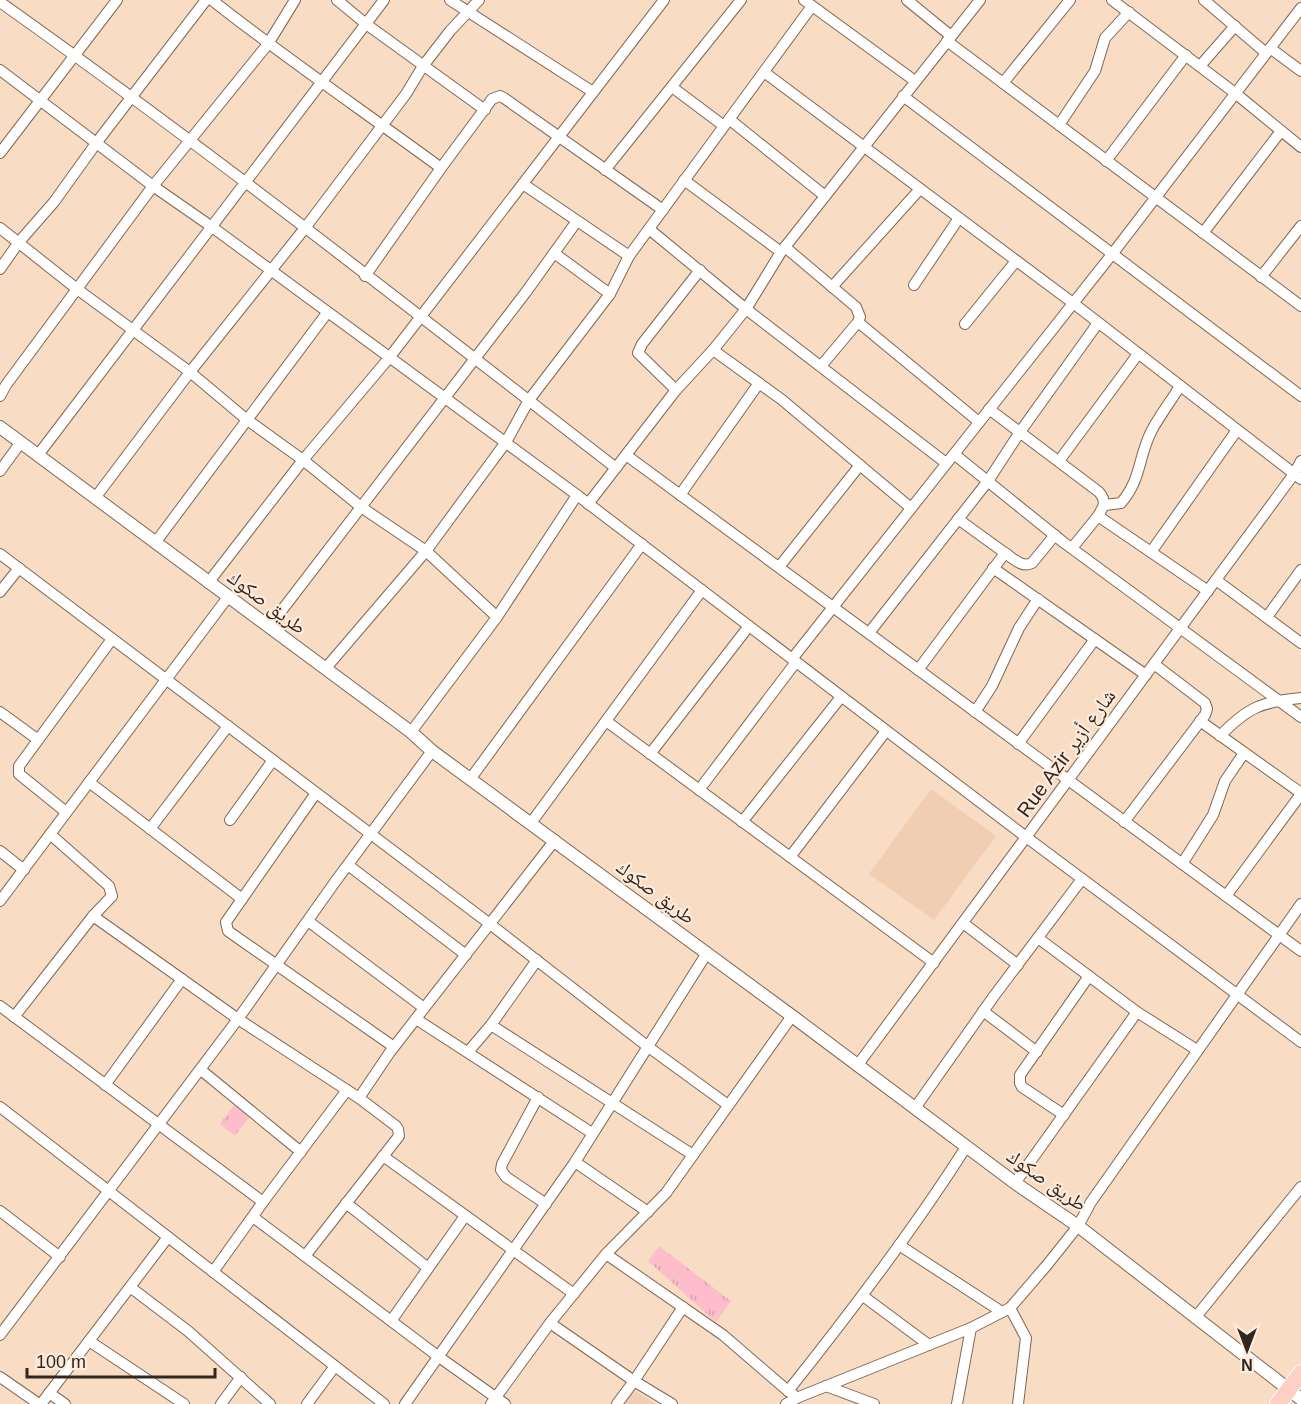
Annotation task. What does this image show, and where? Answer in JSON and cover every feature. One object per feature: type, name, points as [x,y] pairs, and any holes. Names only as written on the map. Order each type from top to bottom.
[{"type":"highway","points":[[1278,1404],[1295,1394],[1301,1373]]},
{"type":"street","points":[[0,153],[117,0]]},
{"type":"street","points":[[0,269],[19,242],[54,202],[206,0]]},
{"type":"street","points":[[212,0],[268,44],[323,81],[441,168]]},
{"type":"street","points":[[0,396],[153,186],[268,44],[295,0]]},
{"type":"street","points":[[337,0],[366,24],[485,110]]},
{"type":"street","points":[[39,455],[384,0]]},
{"type":"street","points":[[450,0],[593,92]]},
{"type":"street","points":[[95,498],[190,372],[305,228],[406,94],[423,66],[450,31],[479,0]]},
{"type":"street","points":[[208,583],[303,460],[389,358],[664,0]]},
{"type":"street","points":[[605,170],[741,0]]},
{"type":"street","points":[[907,0],[1002,83],[1301,306]]},
{"type":"street","points":[[588,504],[676,390],[713,350],[746,309],[783,249],[980,0]]},
{"type":"street","points":[[1002,83],[1070,0]]},
{"type":"street","points":[[1112,0],[1235,93],[1301,147]]},
{"type":"street","points":[[1204,0],[1268,51],[1301,71]]},
{"type":"street","points":[[0,2],[132,96],[246,182],[616,468]]},
{"type":"street","points":[[325,669],[426,551],[506,442],[529,400],[610,294],[629,256],[764,72],[808,3],[915,81]]},
{"type":"street","points":[[699,790],[833,607],[1113,253],[1301,8]]},
{"type":"street","points":[[1059,125],[1095,71],[1105,38],[1128,12]]},
{"type":"street","points":[[1200,66],[1235,26]]},
{"type":"street","points":[[1106,161],[1186,56]]},
{"type":"street","points":[[0,70],[153,186],[577,495],[1026,837],[1301,1042]]},
{"type":"street","points":[[764,72],[1073,303],[1298,476]]},
{"type":"street","points":[[672,87],[726,123],[825,196]]},
{"type":"street","points":[[365,276],[492,99],[500,96],[663,210]]},
{"type":"street","points":[[903,96],[1301,396]]},
{"type":"street","points":[[1203,233],[1281,131]]},
{"type":"street","points":[[684,180],[783,249],[856,307],[859,312],[858,322],[821,366]]},
{"type":"street","points":[[523,183],[629,256]]},
{"type":"street","points":[[832,287],[920,189]]},
{"type":"street","points":[[914,285],[958,218]]},
{"type":"street","points":[[269,627],[577,221]]},
{"type":"street","points":[[1261,277],[1301,226]]},
{"type":"street","points":[[0,228],[77,290],[190,372],[246,419],[303,460],[361,507],[426,551],[496,617]]},
{"type":"street","points":[[649,229],[746,309],[946,463]]},
{"type":"street","points":[[554,253],[610,294]]},
{"type":"street","points":[[965,324],[1016,261]]},
{"type":"street","points":[[676,390],[638,353],[642,344],[700,270]]},
{"type":"street","points":[[155,543],[327,313]]},
{"type":"street","points":[[858,322],[979,422]]},
{"type":"street","points":[[869,633],[988,481],[1098,323]]},
{"type":"street","points":[[713,350],[781,399],[911,508]]},
{"type":"street","points":[[1059,461],[1138,354]]},
{"type":"street","points":[[680,495],[759,383]]},
{"type":"street","points":[[1105,505],[1120,503],[1129,494],[1138,475],[1151,430],[1180,386]]},
{"type":"street","points":[[989,409],[1100,492],[1105,500],[1105,505],[1098,516],[1072,548]]},
{"type":"street","name":"طريق صكوك","points":[[0,427],[966,1147],[1078,1226],[1295,1394]]},
{"type":"street","points":[[1151,552],[1237,430]]},
{"type":"street","points":[[0,471],[21,442]]},
{"type":"street","points":[[626,454],[1301,951]]},
{"type":"street","points":[[954,454],[1072,548],[1301,717]]},
{"type":"street","name":"Rue Azir شارع أزير","points":[[857,1066],[1216,580],[1298,476],[1301,461]]},
{"type":"street","points":[[778,567],[860,465]]},
{"type":"street","points":[[411,732],[496,617],[577,495]]},
{"type":"street","points":[[1098,516],[1208,591]]},
{"type":"street","points":[[958,519],[1021,564],[1027,565],[1032,563],[1055,535]]},
{"type":"street","points":[[471,778],[642,544]]},
{"type":"street","points":[[918,670],[1005,553]]},
{"type":"street","points":[[0,554],[490,924],[647,1046],[728,1105]]},
{"type":"street","points":[[0,592],[19,568]]},
{"type":"street","points":[[993,568],[1146,675]]},
{"type":"street","points":[[1267,617],[1301,570]]},
{"type":"street","points":[[1216,580],[1301,643]]},
{"type":"street","points":[[531,823],[702,590]]},
{"type":"street","points":[[0,901],[228,597]]},
{"type":"street","points":[[975,712],[992,686],[1019,628],[1038,599]]},
{"type":"street","points":[[650,754],[748,626]]},
{"type":"street","points":[[66,812],[19,774],[19,766],[112,639]]},
{"type":"street","points":[[1018,744],[1095,639]]},
{"type":"street","points":[[1124,822],[1200,722],[1207,709],[1205,702],[1154,664]]},
{"type":"street","points":[[742,822],[841,697]]},
{"type":"street","points":[[1220,736],[1246,711],[1278,700],[1301,698]]},
{"type":"street","points":[[0,712],[37,739]]},
{"type":"street","points":[[606,721],[934,963]]},
{"type":"street","points":[[1200,722],[1301,794],[1226,896]]},
{"type":"street","points":[[150,829],[228,726]]},
{"type":"street","points":[[790,857],[886,731]]},
{"type":"street","points":[[0,1335],[201,1070],[432,751]]},
{"type":"street","points":[[1182,864],[1213,815],[1225,781],[1244,753]]},
{"type":"street","points":[[230,820],[273,760]]},
{"type":"street","points":[[89,782],[242,899]]},
{"type":"street","points":[[316,793],[226,922],[226,928],[394,1047]]},
{"type":"street","points":[[14,1017],[93,916],[112,896],[109,886],[50,834]]},
{"type":"street","points":[[359,1098],[394,1047],[555,840]]},
{"type":"street","points":[[0,851],[24,870]]},
{"type":"street","points":[[348,865],[466,955]]},
{"type":"street","points":[[915,1108],[983,1011],[1082,879]]},
{"type":"street","points":[[786,1404],[971,1328],[1006,1310],[1047,1265],[1078,1226],[1091,1202],[1301,904]]},
{"type":"street","points":[[93,916],[238,1019],[359,1098],[398,1129],[399,1136],[305,1256]]},
{"type":"street","points":[[308,921],[424,1008]]},
{"type":"street","points":[[963,923],[1018,965]]},
{"type":"street","points":[[1038,938],[1137,1012],[1197,1050]]},
{"type":"street","points":[[405,1404],[575,1162],[706,953]]},
{"type":"street","points":[[468,1052],[537,960]]},
{"type":"street","points":[[1064,1115],[1020,1083],[1020,1075],[1089,976]]},
{"type":"street","points":[[105,1085],[182,979]]},
{"type":"street","points":[[0,1006],[263,1202]]},
{"type":"street","points":[[983,1011],[1036,1052]]},
{"type":"street","points":[[1015,1183],[1137,1012]]},
{"type":"street","points":[[493,1400],[550,1323],[606,1254],[666,1193],[792,1016]]},
{"type":"street","points":[[416,1019],[592,1133]]},
{"type":"street","points":[[490,1025],[693,1155]]},
{"type":"street","points":[[201,1070],[301,1152]]},
{"type":"street","points":[[213,1272],[347,1090]]},
{"type":"street","points":[[538,1097],[502,1164],[501,1170],[546,1204]]},
{"type":"street","points":[[0,1107],[335,1366],[378,1402]]},
{"type":"street","points":[[788,1391],[863,1296],[934,1197],[966,1147]]},
{"type":"street","points":[[383,1156],[574,1294]]},
{"type":"street","points":[[575,1162],[648,1212]]},
{"type":"street","points":[[1195,1318],[1301,1187]]},
{"type":"street","points":[[346,1203],[428,1268]]},
{"type":"street","points":[[0,1226],[4,1214],[60,1257]]},
{"type":"street","points":[[391,1321],[465,1216]]},
{"type":"street","points":[[254,1217],[493,1400],[505,1404]]},
{"type":"street","points":[[0,1377],[40,1404],[168,1237]]},
{"type":"street","points":[[899,1245],[1006,1310],[1026,1338],[1018,1404]]},
{"type":"street","points":[[606,1254],[723,1335],[788,1391],[799,1397]]},
{"type":"street","points":[[130,1287],[188,1330],[270,1404]]},
{"type":"street","points":[[863,1296],[929,1345]]},
{"type":"street","points":[[617,1404],[683,1307]]},
{"type":"street","points":[[550,1323],[634,1381],[672,1404]]},
{"type":"street","points":[[957,1404],[971,1328]]},
{"type":"street","points":[[89,1341],[184,1404]]},
{"type":"street","points":[[307,1404],[335,1366]]},
{"type":"street","points":[[220,1404],[241,1377]]},
{"type":"street","points":[[826,1386],[874,1404]]},
{"type":"street","points":[[50,1393],[65,1404]]},
{"type":"shaded area","points":[[931,789],[996,836],[934,920],[869,874]]},
{"type":"shaded area","points":[[632,1389],[656,1404],[621,1404]]},
{"type":"green space","points":[[234,1105],[250,1116],[235,1136],[220,1124]]},
{"type":"green space","points":[[659,1246],[731,1301],[716,1322],[648,1261]]}]
